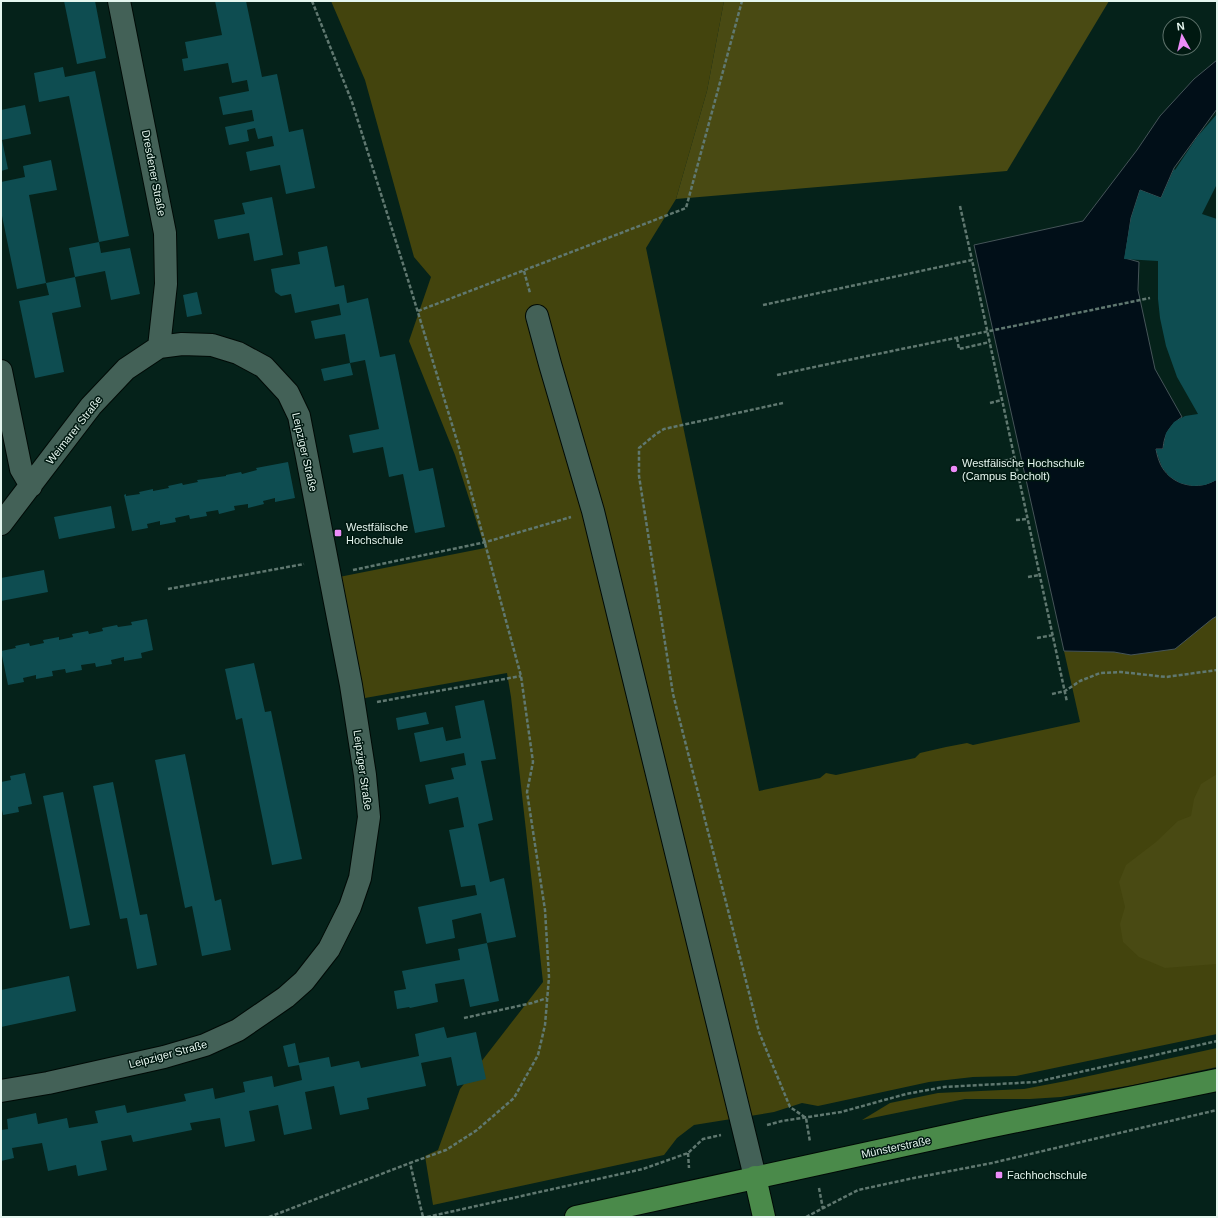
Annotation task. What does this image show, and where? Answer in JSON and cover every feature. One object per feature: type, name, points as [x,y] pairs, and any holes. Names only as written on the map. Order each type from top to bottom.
[{"type":"main road","name":"Münsterstraße","points":[[576,1217],[983,1128],[1217,1080]]},
{"type":"main road","points":[[755,1177],[764,1217]]},
{"type":"street","name":"Dresdener Straße","points":[[119,1],[165,233],[166,284],[159,348]]},
{"type":"street","points":[[537,316],[593,511],[755,1177]]},
{"type":"street","name":"Leipziger Straße","points":[[1,1091],[48,1083],[164,1057],[205,1045],[238,1030],[286,997],[304,982],[329,949],[350,907],[360,878],[370,817],[365,775],[323,535],[299,416],[288,393],[264,367],[238,354],[212,345],[182,344],[159,348]]},
{"type":"street","name":"Weimarer Straße","points":[[1,524],[91,406],[126,369],[159,348]]},
{"type":"street","points":[[1,371],[21,469],[31,486]]},
{"type":"path","points":[[269,1217],[446,1150],[477,1130],[514,1098],[538,1055],[545,1025],[549,977],[545,910],[527,792],[533,762],[520,676],[486,542],[418,311],[352,102],[312,1]]},
{"type":"path","points":[[418,311],[686,208],[742,1]]},
{"type":"path","points":[[960,206],[1067,702]]},
{"type":"path","points":[[763,305],[972,260]]},
{"type":"path","points":[[778,375],[1150,298]]},
{"type":"path","points":[[957,338],[959,349],[990,342]]},
{"type":"path","points":[[990,403],[1002,400]]},
{"type":"path","points":[[784,403],[664,429],[639,448],[639,476],[674,694],[757,1024],[790,1107],[806,1118]]},
{"type":"path","points":[[1004,461],[1015,458]]},
{"type":"path","points":[[168,590],[328,568],[486,542],[593,511]]},
{"type":"path","points":[[1016,520],[1027,519]]},
{"type":"path","points":[[1028,577],[1040,575]]},
{"type":"path","points":[[1037,638],[1053,636]]},
{"type":"path","points":[[1052,694],[1065,691],[1080,681],[1100,673],[1121,672],[1166,677],[1217,670]]},
{"type":"path","points":[[354,706],[520,676]]},
{"type":"path","points":[[464,1018],[532,1003],[547,998]]},
{"type":"path","points":[[428,1217],[643,1169],[688,1153],[702,1139],[782,1121],[841,1112],[906,1094],[944,1087],[1036,1082],[1217,1041]]},
{"type":"path","points":[[806,1217],[858,1190],[992,1163],[1217,1110]]},
{"type":"path","points":[[410,1163],[423,1217]]},
{"type":"shaded area","points":[[331,1],[724,1],[707,91],[676,199],[646,248],[759,791],[820,778],[826,773],[836,775],[915,758],[920,753],[946,747],[967,743],[973,745],[1080,722],[1064,651],[1114,652],[1131,655],[1217,616],[1217,1034],[1016,1076],[973,1077],[929,1082],[818,1106],[802,1103],[774,1112],[694,1125],[677,1138],[664,1155],[433,1205],[425,1156],[438,1150],[460,1089],[543,982],[507,673],[365,698],[339,577],[485,548],[455,455],[409,341],[431,277],[414,257],[365,80]]},
{"type":"shaded area","points":[[724,1],[1109,1],[1007,171],[676,199],[707,91]]},
{"type":"shaded area","points":[[1217,60],[1217,109],[1174,168],[1161,198],[1140,190],[1131,218],[1125,258],[1139,262],[1138,290],[1155,369],[1182,417],[1168,430],[1163,449],[1156,449],[1160,463],[1173,479],[1187,485],[1202,485],[1217,479],[1217,616],[1175,649],[1131,655],[1114,652],[1064,651],[974,245],[1083,221],[1137,150],[1160,116],[1194,79]]},
{"type":"shaded area","points":[[1217,774],[1217,964],[1165,968],[1139,957],[1123,942],[1120,924],[1125,907],[1119,882],[1126,865],[1156,842],[1178,821],[1191,816],[1194,799],[1201,784]]},
{"type":"shaded area","points":[[1217,1048],[1217,1067],[1133,1085],[1061,1097],[1030,1099],[965,1099],[862,1120],[890,1103],[938,1093],[1024,1089]]},
{"type":"building","points":[[64,1],[95,1],[106,58],[77,64]]},
{"type":"building","points":[[215,1],[246,1],[262,77],[277,74],[289,132],[303,129],[315,188],[286,194],[280,165],[250,171],[246,152],[274,146],[272,136],[258,139],[255,128],[247,130],[249,141],[229,145],[225,127],[254,121],[252,110],[223,115],[219,97],[249,91],[247,80],[232,83],[228,63],[184,71],[182,59],[188,58],[185,42],[222,35]]},
{"type":"building","points":[[63,67],[65,77],[95,71],[129,236],[99,242],[69,96],[39,102],[34,73]]},
{"type":"building","points":[[25,105],[31,134],[2,140],[8,169],[1,171],[1,110]]},
{"type":"building","points":[[1217,114],[1217,184],[1202,214],[1217,219],[1217,480],[1205,485],[1193,486],[1180,483],[1169,476],[1162,467],[1156,449],[1163,449],[1166,433],[1174,422],[1185,416],[1198,414],[1177,377],[1166,346],[1160,318],[1158,299],[1158,261],[1124,259],[1131,218],[1140,190],[1161,198],[1174,169],[1175,170],[1197,137]]},
{"type":"building","points":[[51,160],[57,190],[29,195],[46,283],[17,289],[1,211],[1,182],[25,177],[23,166]]},
{"type":"building","points":[[272,197],[283,255],[254,261],[249,233],[218,239],[214,220],[245,214],[242,203]]},
{"type":"building","points":[[99,242],[101,253],[130,248],[140,294],[111,300],[105,271],[75,277],[69,248]]},
{"type":"building","points":[[327,246],[335,287],[344,285],[347,303],[368,298],[380,357],[395,354],[419,471],[433,468],[445,527],[415,533],[403,474],[389,477],[383,447],[353,453],[349,435],[379,429],[365,360],[350,363],[345,334],[315,339],[311,321],[341,315],[339,304],[295,313],[291,294],[281,296],[275,292],[271,269],[300,264],[298,252]]},
{"type":"building","points":[[75,277],[81,307],[52,313],[64,372],[35,378],[19,301],[49,295],[46,283]]},
{"type":"building","points":[[197,292],[202,314],[187,317],[183,295]]},
{"type":"building","points":[[350,363],[353,375],[324,381],[321,369]]},
{"type":"building","points":[[288,462],[295,498],[275,502],[275,498],[263,501],[264,504],[248,508],[248,504],[234,506],[235,510],[219,514],[218,510],[206,512],[207,516],[190,519],[189,515],[175,518],[176,522],[160,525],[160,521],[147,524],[148,528],[132,531],[124,495],[126,494],[126,496],[140,494],[139,492],[169,488],[168,486],[182,483],[183,485],[198,482],[197,480],[226,476],[241,472],[242,474],[257,470],[256,468]]},
{"type":"building","points":[[111,506],[115,528],[59,539],[54,517]]},
{"type":"building","points":[[44,570],[48,592],[1,601],[1,578]]},
{"type":"building","points":[[147,619],[153,650],[141,653],[142,658],[124,661],[124,657],[111,660],[112,664],[96,667],[95,663],[81,665],[82,670],[66,673],[65,669],[52,671],[53,676],[36,679],[36,675],[23,678],[24,682],[8,685],[1,651],[16,648],[15,646],[29,643],[30,646],[44,643],[43,640],[59,637],[59,640],[73,637],[72,634],[88,631],[89,634],[103,631],[102,628],[117,625],[118,627],[132,625],[131,622]]},
{"type":"building","points":[[254,663],[265,712],[271,711],[302,859],[272,865],[242,718],[236,720],[225,669]]},
{"type":"building","points":[[484,700],[496,759],[481,761],[493,820],[478,824],[490,882],[504,878],[516,937],[487,943],[481,913],[452,920],[455,938],[426,944],[418,907],[477,895],[475,885],[461,887],[449,830],[464,827],[458,797],[429,804],[425,785],[454,779],[451,768],[466,765],[464,753],[420,762],[414,733],[443,727],[446,741],[461,738],[455,706]]},
{"type":"building","points":[[426,712],[429,724],[398,730],[396,718]]},
{"type":"building","points":[[185,754],[215,901],[221,899],[231,950],[202,956],[192,906],[185,908],[155,760]]},
{"type":"building","points":[[25,773],[32,804],[18,807],[19,812],[3,815],[2,810],[1,811],[1,782],[11,780],[10,776]]},
{"type":"building","points":[[113,782],[140,915],[147,914],[157,965],[137,969],[127,918],[120,919],[93,786]]},
{"type":"building","points":[[63,792],[90,925],[70,929],[43,796]]},
{"type":"building","points":[[487,943],[499,1001],[470,1007],[464,979],[435,984],[438,1002],[410,1008],[397,1009],[394,991],[406,989],[402,971],[460,960],[458,949]]},
{"type":"building","points":[[69,976],[76,1011],[1,1027],[1,990]]},
{"type":"building","points":[[444,1027],[447,1038],[476,1032],[486,1079],[457,1086],[451,1057],[421,1063],[426,1086],[367,1098],[369,1109],[340,1115],[334,1086],[305,1092],[312,1129],[284,1135],[278,1105],[249,1111],[255,1141],[225,1147],[220,1118],[190,1123],[192,1130],[133,1142],[131,1135],[101,1141],[107,1170],[78,1176],[76,1165],[48,1171],[42,1143],[12,1148],[14,1158],[1,1161],[1,1130],[8,1129],[7,1119],[36,1113],[38,1124],[67,1118],[69,1128],[98,1123],[95,1111],[125,1105],[127,1113],[186,1101],[184,1094],[213,1088],[215,1099],[245,1092],[243,1082],[272,1076],[274,1087],[302,1080],[299,1065],[288,1067],[283,1046],[295,1043],[299,1063],[329,1057],[331,1067],[359,1061],[361,1068],[419,1056],[415,1034]]},
{"type":"place","name":"Westfälische Hochschule (Campus Bocholt)","points":[[954,469]]},
{"type":"place","name":"Westfälische Hochschule","points":[[338,533]]},
{"type":"place","name":"Fachhochschule","points":[[999,1175]]}]
